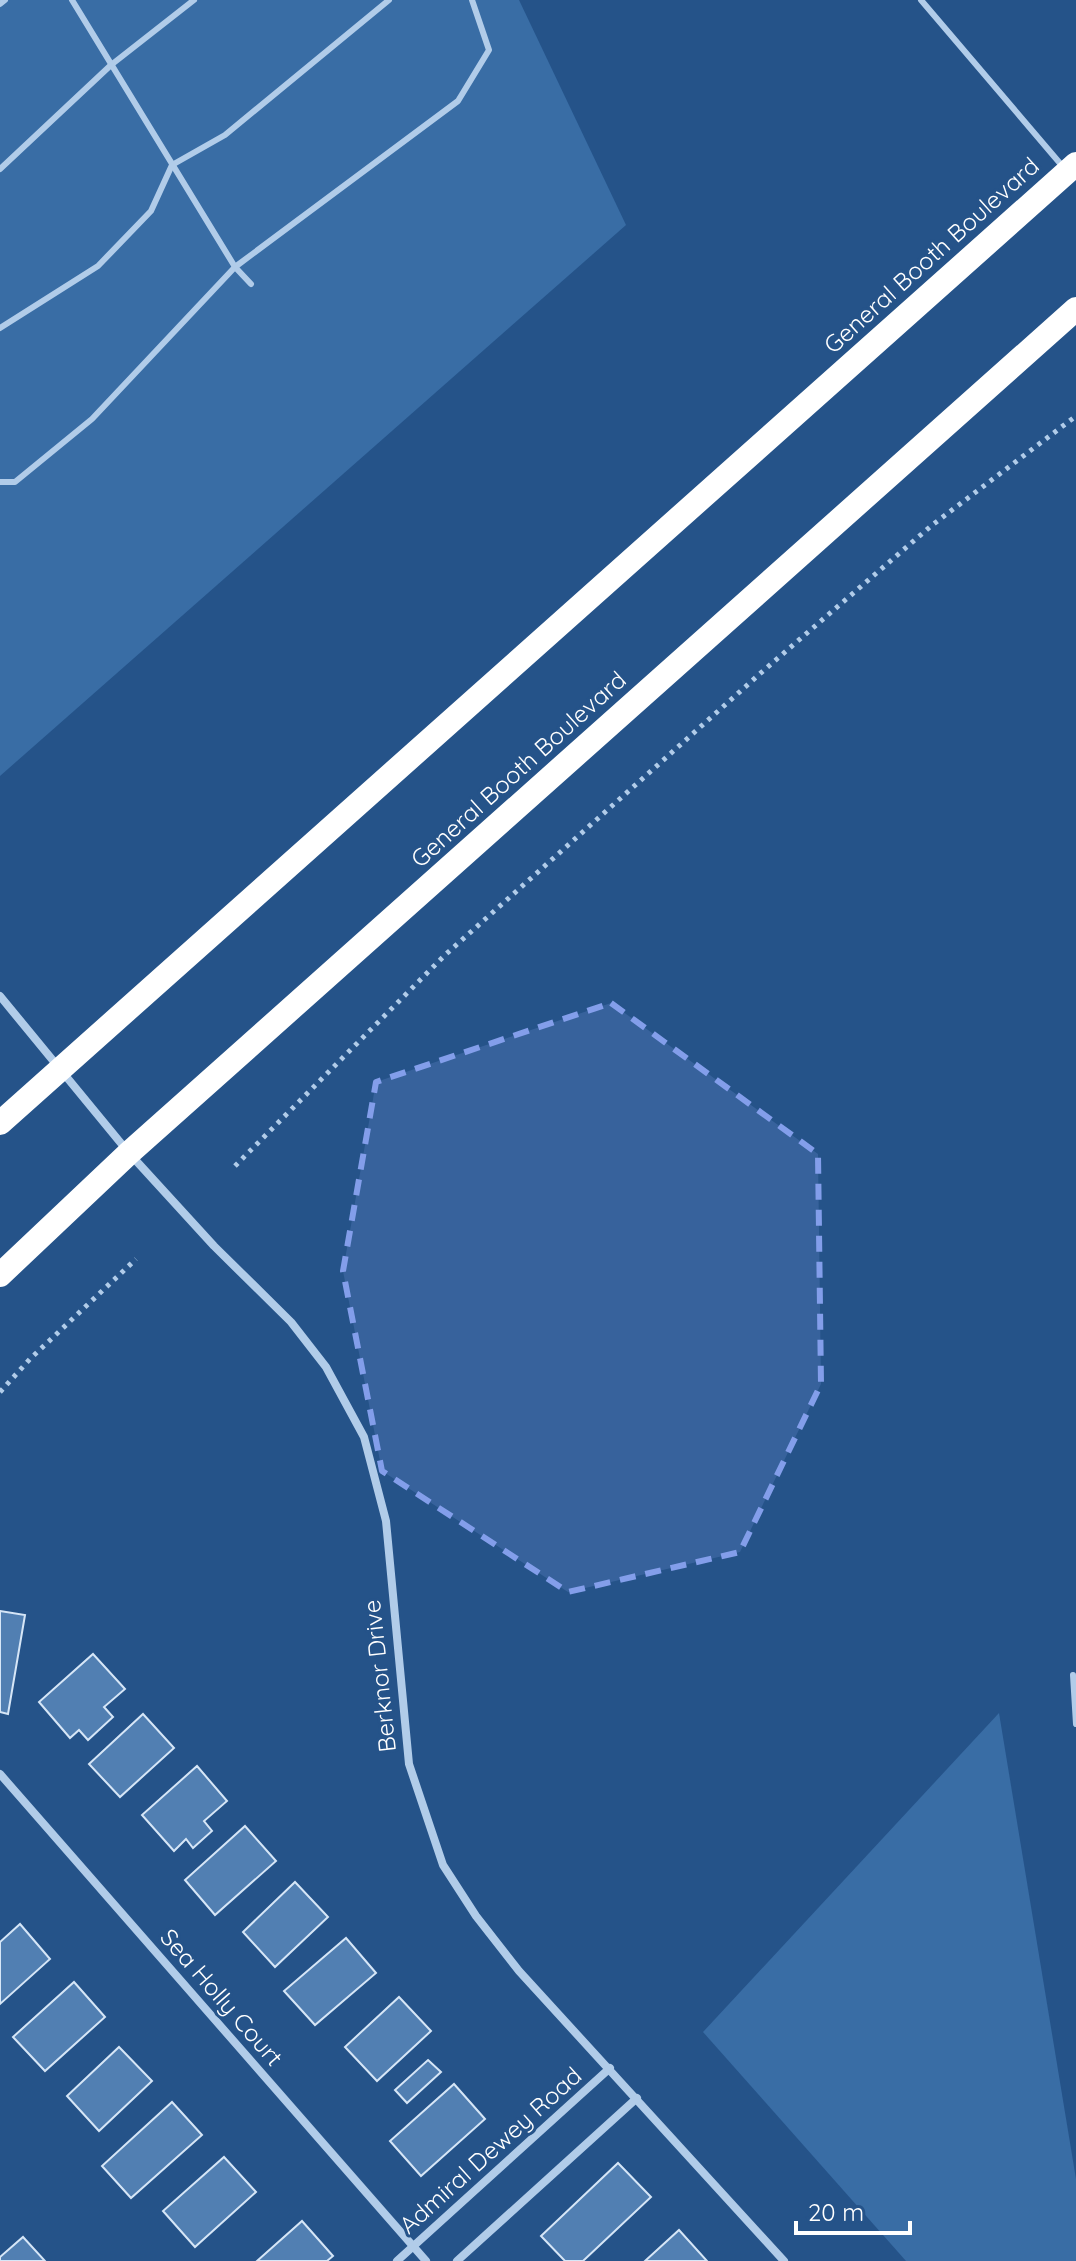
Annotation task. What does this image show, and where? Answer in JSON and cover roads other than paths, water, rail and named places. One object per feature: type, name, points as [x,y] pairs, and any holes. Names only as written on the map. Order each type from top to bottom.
[{"type":"highway","name":"General Booth Boulevard","points":[[0,1123],[1072,168]]},
{"type":"highway","name":"General Booth Boulevard","points":[[0,1275],[129,1153],[1076,309]]},
{"type":"street","name":"Berknor Drive","points":[[0,996],[129,1153],[291,1322],[326,1367],[364,1437],[386,1521],[409,1764],[443,1865],[476,1916],[519,1971],[784,2261]]},
{"type":"street","name":"Sea Holly Court","points":[[0,1774],[426,2261]]},
{"type":"street","name":"Admiral Dewey Road","points":[[397,2261],[610,2068]]},
{"type":"street","points":[[457,2261],[637,2098]]},
{"type":"lane","points":[[0,4],[5,0]]},
{"type":"lane","points":[[72,0],[235,267],[251,284]]},
{"type":"lane","points":[[0,169],[111,65],[194,0]]},
{"type":"lane","points":[[0,328],[98,266],[151,211],[172,165],[225,135],[389,0]]},
{"type":"lane","points":[[0,482],[15,482],[92,419],[235,267],[458,101],[489,50],[472,0]]},
{"type":"lane","points":[[921,0],[1072,168]]},
{"type":"lane","points":[[1073,1675],[1076,1724]]}]
